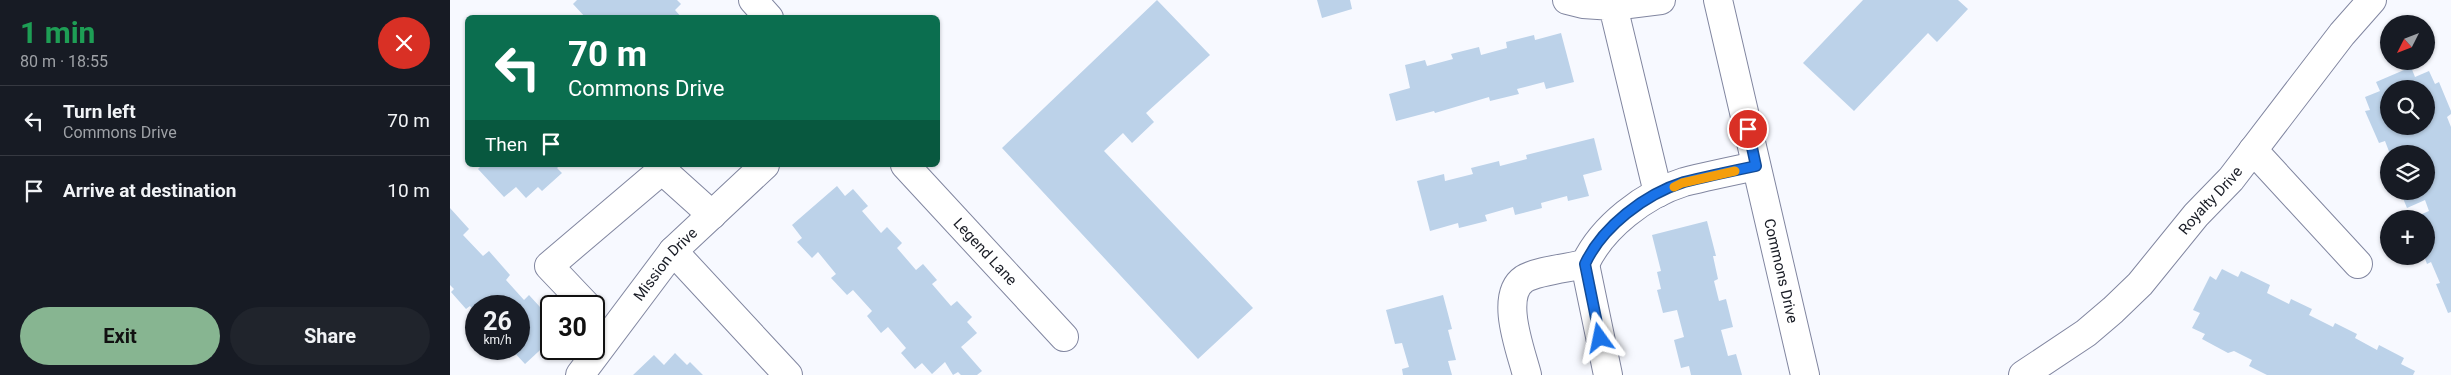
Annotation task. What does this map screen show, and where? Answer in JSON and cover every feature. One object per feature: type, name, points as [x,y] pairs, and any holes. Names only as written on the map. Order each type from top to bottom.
[{"type":"street","points":[[753,0],[766,15]]},
{"type":"street","points":[[1568,0],[1583,4],[1613,6],[1660,0]]},
{"type":"street","name":"Commons Drive","points":[[1718,0],[1805,375]]},
{"type":"street","name":"Royalty Drive","points":[[2024,375],[2086,333],[2132,293],[2196,215],[2231,179],[2347,27],[2372,0]]},
{"type":"street","points":[[1613,6],[1658,193]]},
{"type":"street","points":[[2253,150],[2358,264]]},
{"type":"street","points":[[1608,375],[1585,264],[1596,246],[1620,219],[1658,193],[1682,183],[1756,166]]},
{"type":"street","name":"Mission Drive","points":[[580,375],[673,251],[763,167]]},
{"type":"street","name":"Legend Lane","points":[[907,167],[1064,337]]},
{"type":"street","points":[[577,295],[549,266],[662,170],[712,214]]},
{"type":"street","points":[[673,251],[788,375]]},
{"type":"street","points":[[1527,375],[1511,307],[1514,291],[1527,278],[1585,264]]},
{"type":"street","points":[[605,325],[612,332]]},
{"type":"building","points":[[577,0],[677,0],[681,4],[675,10],[679,15],[583,15],[573,4]]},
{"type":"building","points":[[1157,0],[1210,55],[1146,113],[1154,122],[1132,143],[1123,133],[1104,151],[1253,308],[1198,359],[1002,148]]},
{"type":"building","points":[[1317,0],[1350,0],[1352,9],[1322,18]]},
{"type":"building","points":[[1863,0],[1958,0],[1968,9],[1937,42],[1928,33],[1854,111],[1803,63]]},
{"type":"building","points":[[1561,33],[1574,82],[1546,89],[1544,82],[1517,89],[1519,94],[1490,101],[1489,97],[1435,113],[1434,111],[1396,121],[1389,94],[1410,88],[1405,65],[1425,60],[1427,66],[1453,59],[1451,54],[1479,47],[1481,55],[1507,48],[1506,42],[1534,35],[1535,40]]},
{"type":"building","points":[[2404,70],[2412,70],[2415,77],[2429,71],[2433,80],[2381,80]]},
{"type":"building","points":[[2380,80],[2380,91],[2376,82]]},
{"type":"building","points":[[2439,82],[2451,111],[2451,114],[2447,117],[2451,127],[2451,312],[2448,313],[2436,284],[2440,283],[2432,265],[2435,265],[2435,210],[2429,210],[2425,200],[2435,200],[2435,145],[2387,145],[2385,141],[2379,143],[2365,111],[2370,110],[2365,97],[2380,91],[2380,135],[2435,135],[2435,84]]},
{"type":"building","points":[[1594,138],[1602,170],[1583,175],[1589,196],[1568,201],[1567,196],[1541,203],[1542,208],[1515,215],[1513,207],[1485,215],[1487,221],[1459,228],[1458,223],[1430,231],[1417,181],[1444,174],[1445,181],[1473,174],[1471,168],[1499,161],[1500,166],[1527,159],[1526,155]]},
{"type":"building","points":[[480,167],[558,167],[562,173],[542,191],[538,187],[526,198],[516,187],[504,197],[478,169]]},
{"type":"building","points":[[837,186],[845,196],[853,189],[868,206],[862,211],[881,233],[887,227],[902,243],[897,248],[916,270],[923,264],[937,280],[932,284],[951,306],[957,301],[972,317],[967,322],[977,333],[961,347],[982,371],[977,375],[961,375],[958,372],[953,375],[945,362],[932,374],[922,363],[915,369],[901,353],[906,348],[888,327],[881,333],[867,316],[872,311],[853,290],[847,295],[831,278],[836,274],[818,252],[812,258],[797,242],[802,238],[792,225]]},
{"type":"building","points":[[2404,200],[2425,200],[2407,208]]},
{"type":"building","points":[[450,208],[469,229],[463,235],[483,256],[489,251],[510,275],[506,280],[520,295],[465,295],[465,308],[451,292],[454,289],[450,285]]},
{"type":"building","points":[[1707,221],[1716,256],[1713,256],[1718,279],[1714,281],[1719,301],[1726,299],[1733,327],[1721,330],[1728,356],[1736,354],[1742,375],[1691,375],[1689,366],[1681,368],[1674,340],[1684,337],[1677,310],[1663,313],[1657,290],[1661,289],[1657,272],[1661,271],[1652,235]]},
{"type":"building","points":[[2222,269],[2238,277],[2241,271],[2270,285],[2267,293],[2289,304],[2291,299],[2312,309],[2309,315],[2333,327],[2335,323],[2357,334],[2355,338],[2377,350],[2379,345],[2404,358],[2401,364],[2415,371],[2413,375],[2267,375],[2249,366],[2252,360],[2234,351],[2228,353],[2202,339],[2205,334],[2192,328],[2200,313],[2193,310],[2210,276],[2216,280]]},
{"type":"building","points":[[1443,295],[1452,329],[1448,330],[1456,360],[1448,361],[1452,375],[1403,375],[1402,369],[1409,367],[1402,343],[1395,344],[1386,310]]},
{"type":"building","points":[[530,296],[540,307],[540,350],[530,359]]},
{"type":"building","points":[[675,353],[687,365],[690,362],[703,375],[633,375],[654,355],[664,365]]},
{"type":"building","points":[[521,360],[529,360],[525,364]]},
{"type":"slow traffic","points":[[1674,187],[1682,183],[1735,171]]},
{"type":"route","points":[[1600,338],[1585,264],[1596,246],[1620,219],[1658,193],[1682,183],[1756,166],[1748,129]]}]
